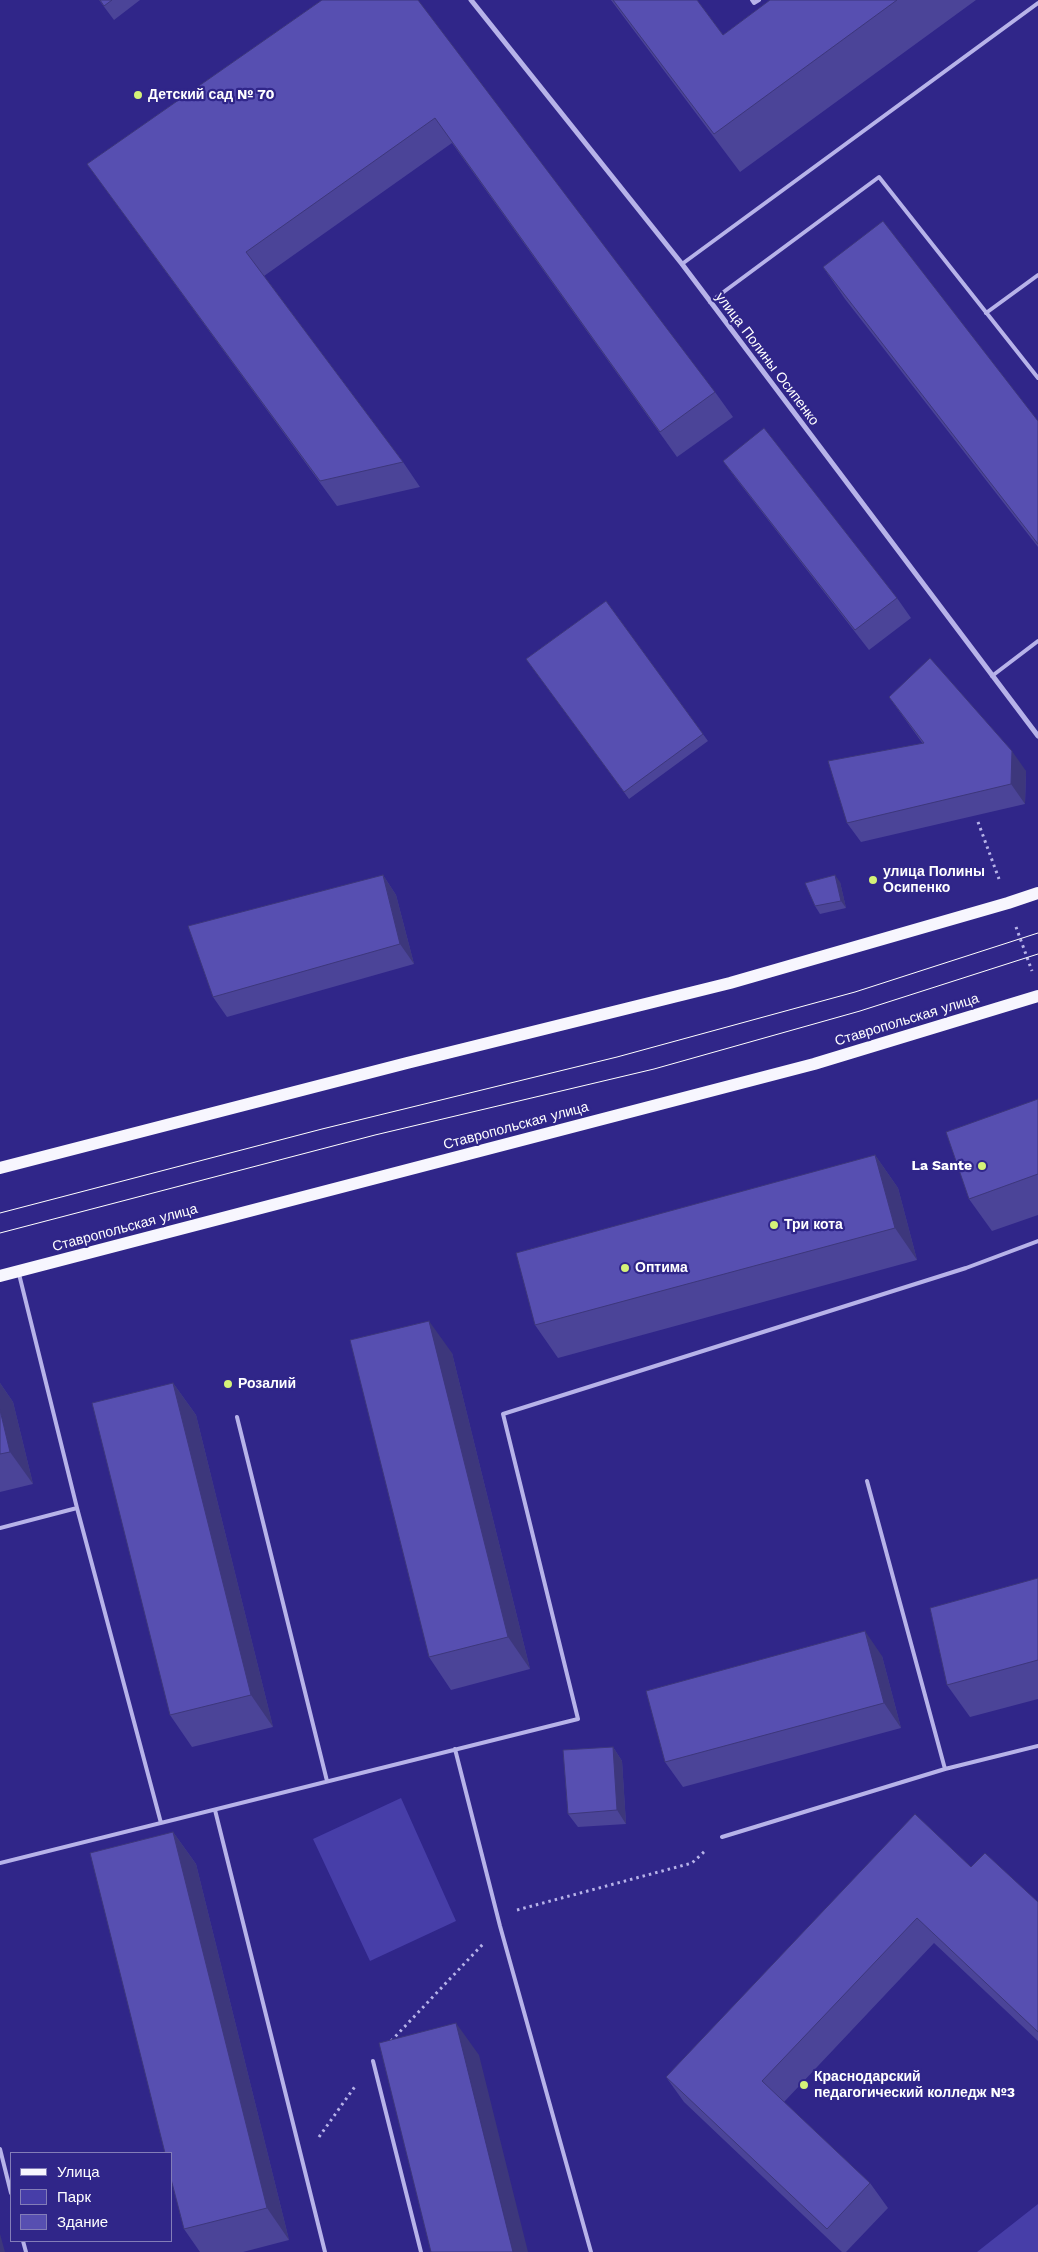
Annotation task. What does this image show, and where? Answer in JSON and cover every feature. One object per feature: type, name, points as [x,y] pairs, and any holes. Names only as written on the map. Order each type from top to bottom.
[{"type":"main road","points":[[0,1168],[407,1062],[730,983],[1038,893]]},
{"type":"main road","name":"Ставропольская улица","points":[[0,1276],[814,1064],[1038,996]]},
{"type":"street","name":"улица Полины Осипенко","points":[[471,0],[682,264],[1038,736]]},
{"type":"lane","points":[[752,0],[754,3],[759,0]]},
{"type":"lane","points":[[682,264],[1038,3]]},
{"type":"lane","points":[[710,302],[880,177],[1038,378]]},
{"type":"lane","points":[[986,313],[1038,275]]},
{"type":"lane","points":[[992,676],[1038,641]]},
{"type":"lane","points":[[0,1863],[578,1719],[503,1414],[966,1268],[1038,1241]]},
{"type":"lane","points":[[19,1271],[77,1508],[161,1824]]},
{"type":"lane","points":[[237,1417],[327,1781]]},
{"type":"lane","points":[[867,1481],[945,1769]]},
{"type":"lane","points":[[0,1528],[77,1508]]},
{"type":"lane","points":[[722,1836],[945,1769],[1038,1746]]},
{"type":"lane","points":[[455,1749],[500,1926],[591,2252]]},
{"type":"lane","points":[[215,1810],[325,2252]]},
{"type":"lane","points":[[373,2061],[421,2252]]},
{"type":"lane","points":[[0,2149],[10,2189]]},
{"type":"green space","points":[[401,1798],[456,1921],[370,1961],[313,1839]]},
{"type":"green space","points":[[1038,2204],[1038,2252],[977,2252]]},
{"type":"building","points":[[100,0],[112,0],[104,6]]},
{"type":"building","points":[[322,0],[418,0],[715,392],[660,432],[435,118],[246,252],[403,462],[320,481],[87,164]]},
{"type":"building","points":[[613,0],[697,0],[723,35],[770,0],[897,0],[714,134]]},
{"type":"building","points":[[883,221],[1038,421],[1038,544],[823,267]]},
{"type":"building","points":[[764,428],[897,598],[855,630],[723,461]]},
{"type":"building","points":[[606,601],[703,734],[624,792],[526,659]]},
{"type":"building","points":[[930,658],[1012,751],[1011,784],[847,823],[828,761],[924,743],[889,697]]},
{"type":"building","points":[[383,875],[400,944],[213,997],[188,926]]},
{"type":"building","points":[[835,875],[841,901],[815,906],[805,883]]},
{"type":"building","points":[[1038,1099],[1038,1174],[969,1199],[946,1132]]},
{"type":"building","points":[[875,1155],[895,1228],[535,1325],[516,1253]]},
{"type":"building","points":[[429,1321],[508,1637],[429,1657],[350,1340]]},
{"type":"building","points":[[173,1383],[251,1695],[170,1715],[92,1403]]},
{"type":"building","points":[[0,1410],[10,1452],[0,1454]]},
{"type":"building","points":[[1038,1578],[1038,1660],[947,1685],[930,1608]]},
{"type":"building","points":[[865,1631],[884,1703],[665,1762],[646,1691]]},
{"type":"building","points":[[613,1747],[617,1810],[568,1814],[563,1750]]},
{"type":"building","points":[[915,1814],[971,1867],[985,1853],[1038,1902],[1038,2032],[917,1918],[762,2081],[870,2183],[827,2229],[666,2077]]},
{"type":"building","points":[[173,1832],[267,2208],[184,2229],[172,2183],[172,2152],[165,2152],[90,1853]]},
{"type":"building","points":[[456,2023],[513,2252],[431,2252],[379,2043]]},
{"type":"tram line","points":[[0,1213],[322,1129],[617,1057],[855,992],[1038,933]]},
{"type":"tram line","points":[[0,1233],[375,1135],[654,1069],[860,1011],[1038,954]]},
{"type":"place","name":"Детский сад № 70","points":[[138,95]]},
{"type":"place","name":"улица Полины Осипенко","points":[[873,880]]},
{"type":"place","name":"La Sante","points":[[982,1166]]},
{"type":"place","name":"Три кота","points":[[774,1225]]},
{"type":"place","name":"Оптима","points":[[625,1268]]},
{"type":"place","name":"Розалий","points":[[228,1384]]},
{"type":"place","name":"Краснодарский педагогический колледж №3","points":[[804,2085]]}]
